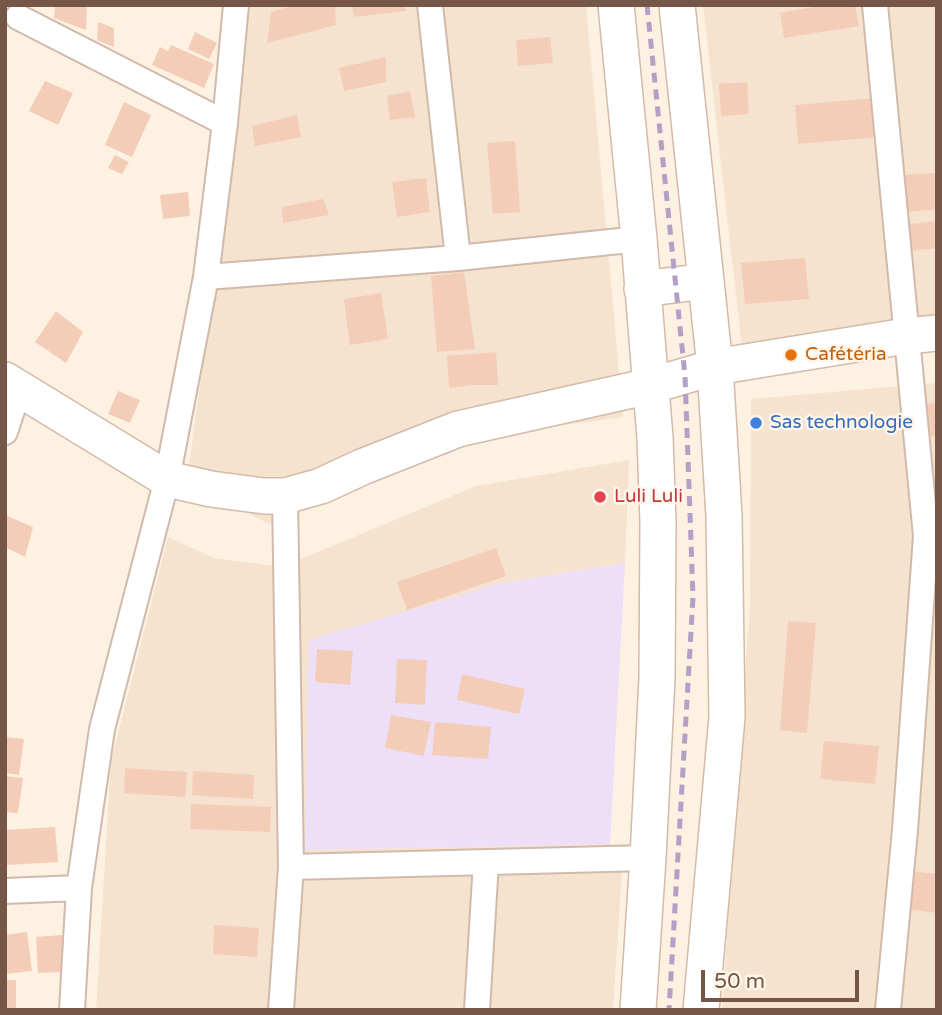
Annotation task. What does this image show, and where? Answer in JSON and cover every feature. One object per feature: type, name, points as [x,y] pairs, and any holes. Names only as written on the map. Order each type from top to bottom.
[{"type":"main road","points":[[616,5],[639,239],[654,438],[658,559],[657,678],[649,858],[638,1010]]},
{"type":"main road","points":[[677,5],[715,366],[724,516],[727,717],[701,1010]]},
{"type":"main road","points":[[642,289],[706,281]]},
{"type":"main road","points":[[12,385],[167,479],[211,489],[285,496],[321,485],[458,429],[650,386],[715,366],[921,335]]},
{"type":"street","points":[[72,1010],[79,888],[102,729],[167,479],[206,277],[236,5]]},
{"type":"street","points":[[430,5],[458,258]]},
{"type":"street","points":[[875,5],[921,335],[926,536],[905,830],[888,1010]]},
{"type":"street","points":[[28,15],[225,123]]},
{"type":"street","points":[[206,277],[458,258],[639,239]]},
{"type":"street","points":[[5,432],[12,385]]},
{"type":"street","points":[[281,1010],[291,867],[285,496]]},
{"type":"street","points":[[291,867],[649,858]]},
{"type":"street","points":[[477,1010],[486,862]]},
{"type":"street","points":[[5,891],[79,888]]},
{"type":"shaded area","points":[[250,5],[586,5],[623,417],[448,441],[269,524],[187,482]]},
{"type":"shaded area","points":[[703,5],[937,5],[937,342],[743,357]]},
{"type":"shaded area","points":[[937,383],[937,1010],[722,1010],[750,604],[751,399]]},
{"type":"shaded area","points":[[629,460],[625,563],[498,584],[305,850],[610,844],[622,872],[613,1010],[96,1010],[111,761],[168,537],[214,558],[282,567],[476,486]]},
{"type":"shaded area","points":[[625,563],[610,844],[305,850],[309,640],[498,584]]},
{"type":"building","points":[[55,5],[87,5],[86,30],[54,18]]},
{"type":"building","points":[[295,5],[335,5],[336,25],[267,43],[271,12]]},
{"type":"building","points":[[352,5],[405,5],[406,11],[354,17]]},
{"type":"building","points":[[824,5],[855,5],[859,26],[784,38],[780,13]]},
{"type":"building","points":[[98,22],[114,28],[114,47],[97,40]]},
{"type":"building","points":[[195,32],[217,43],[209,59],[188,49]]},
{"type":"building","points":[[550,37],[553,63],[518,66],[516,40]]},
{"type":"building","points":[[171,45],[214,64],[204,88],[152,65],[160,47],[168,51]]},
{"type":"building","points":[[386,57],[386,82],[344,91],[339,68]]},
{"type":"building","points":[[45,81],[73,93],[58,125],[29,111]]},
{"type":"building","points":[[747,82],[749,114],[721,116],[719,84]]},
{"type":"building","points":[[410,91],[415,117],[390,120],[387,96]]},
{"type":"building","points":[[876,98],[880,137],[798,144],[795,105]]},
{"type":"building","points":[[124,102],[151,115],[132,157],[105,145]]},
{"type":"building","points":[[297,115],[301,137],[255,146],[252,126]]},
{"type":"building","points":[[515,141],[520,212],[493,214],[487,143]]},
{"type":"building","points":[[115,155],[129,162],[122,174],[108,168]]},
{"type":"building","points":[[937,173],[937,209],[907,212],[904,175]]},
{"type":"building","points":[[426,178],[430,212],[397,217],[392,182]]},
{"type":"building","points":[[188,192],[190,216],[163,219],[160,195]]},
{"type":"building","points":[[323,199],[329,215],[283,223],[282,207]]},
{"type":"building","points":[[937,221],[937,248],[911,251],[909,224]]},
{"type":"building","points":[[805,258],[809,299],[745,304],[741,263]]},
{"type":"building","points":[[464,272],[475,349],[437,352],[431,276]]},
{"type":"building","points":[[381,293],[388,339],[350,345],[344,299]]},
{"type":"building","points":[[56,311],[83,332],[66,363],[35,342]]},
{"type":"building","points":[[496,352],[498,385],[449,388],[447,356]]},
{"type":"building","points":[[118,391],[140,400],[130,423],[108,414]]},
{"type":"building","points":[[937,403],[937,436],[929,437],[925,404]]},
{"type":"building","points":[[5,515],[33,527],[25,557],[5,547]]},
{"type":"building","points":[[496,548],[506,576],[407,610],[397,582]]},
{"type":"building","points":[[788,621],[816,623],[807,733],[780,730]]},
{"type":"building","points":[[317,649],[353,651],[350,685],[315,682]]},
{"type":"building","points":[[397,659],[427,660],[425,705],[395,703]]},
{"type":"building","points":[[462,674],[525,689],[519,714],[457,700]]},
{"type":"building","points":[[391,715],[431,722],[424,756],[385,748]]},
{"type":"building","points":[[435,722],[491,727],[488,759],[432,755]]},
{"type":"building","points":[[5,737],[24,739],[19,775],[5,773]]},
{"type":"building","points":[[824,741],[879,746],[875,784],[820,779]]},
{"type":"building","points":[[125,768],[187,772],[185,797],[124,793]]},
{"type":"building","points":[[193,771],[254,775],[253,799],[192,795]]},
{"type":"building","points":[[5,776],[23,778],[18,813],[5,812]]},
{"type":"building","points":[[191,804],[271,807],[270,832],[190,829]]},
{"type":"building","points":[[55,827],[58,862],[6,865],[5,830]]},
{"type":"building","points":[[910,871],[937,874],[937,913],[906,909]]},
{"type":"building","points":[[214,925],[259,928],[257,957],[213,954]]},
{"type":"building","points":[[27,932],[32,971],[5,974],[5,935]]},
{"type":"building","points":[[62,935],[64,972],[38,973],[36,937]]},
{"type":"building","points":[[5,980],[16,980],[16,1010],[5,1010]]},
{"type":"railway","points":[[647,5],[685,376],[693,597],[669,1010]]},
{"type":"place","name":"Cafétéria","points":[[791,355]]},
{"type":"place","name":"Sas technologie","points":[[756,423]]},
{"type":"place","name":"Luli Luli","points":[[600,497]]}]
